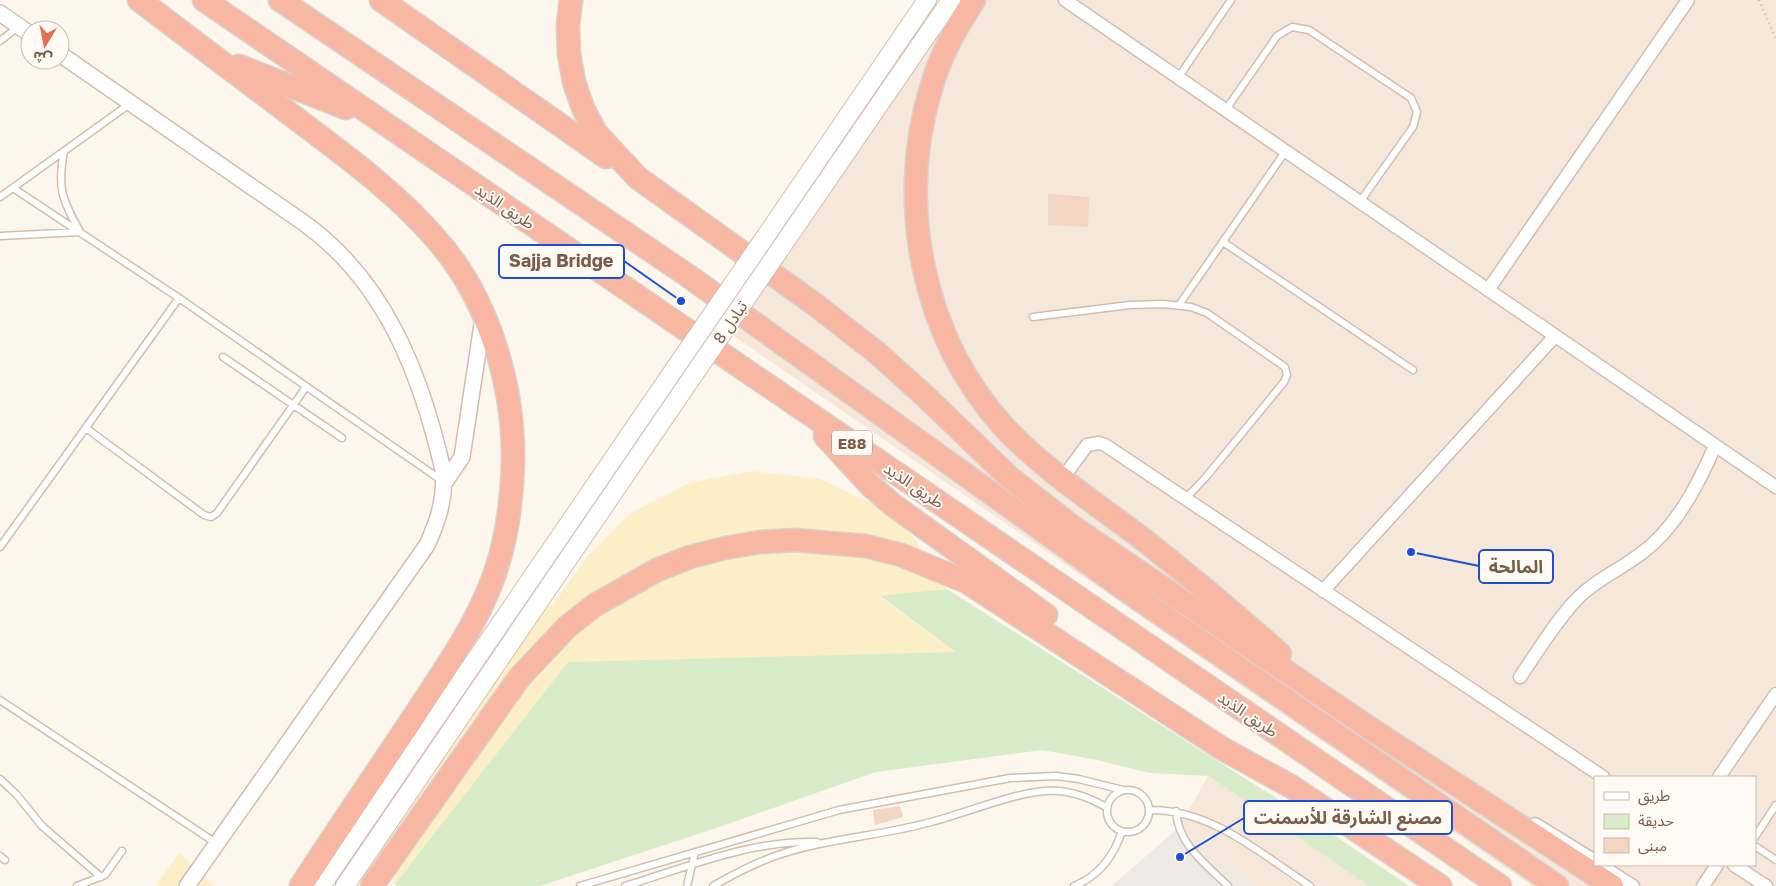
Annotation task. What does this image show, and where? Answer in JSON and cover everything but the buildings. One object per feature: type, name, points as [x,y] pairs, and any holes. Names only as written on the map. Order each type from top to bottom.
[{"type":"highway","points":[[139,0],[362,168],[404,205],[439,242],[469,286],[491,334],[506,386],[514,438],[513,492],[504,544],[487,595],[463,642],[301,886]]},
{"type":"highway","name":"طريق الذيد","points":[[204,0],[1500,886]]},
{"type":"highway","name":"طريق الذيد","points":[[280,0],[687,275],[1126,590],[1557,886]]},
{"type":"highway","points":[[381,0],[638,178],[814,303],[876,352],[1009,476],[1073,527],[1371,729],[1612,886]]},
{"type":"highway","points":[[571,0],[568,25],[569,54],[574,82],[583,108],[596,133],[638,178]]},
{"type":"highway","points":[[974,0],[943,55],[922,120],[915,186],[921,254],[939,320],[966,375],[1003,425],[1024,447],[1209,592],[1284,657],[1345,704],[1371,729]]},
{"type":"highway","points":[[210,54],[379,120]]},
{"type":"highway","points":[[799,407],[869,484],[893,505],[1109,660],[1216,730],[1292,787],[1440,886]]},
{"type":"highway","points":[[372,886],[519,678],[542,651],[567,627],[595,605],[657,570],[716,550],[760,542],[796,540],[849,544],[901,554],[934,566],[967,582],[997,600],[1223,749],[1292,787]]},
{"type":"main road","points":[[321,886],[926,0]]},
{"type":"main road","name":"تبادل 8","points":[[345,886],[598,513],[951,0]]},
{"type":"street","points":[[1065,0],[1776,487]]},
{"type":"street","points":[[1488,290],[1688,0]]},
{"type":"street","points":[[0,13],[20,27]]},
{"type":"street","points":[[70,61],[323,236],[355,269],[387,314],[406,352],[440,455],[444,482],[442,504],[436,525],[427,545],[187,886]]},
{"type":"street","points":[[444,482],[462,457],[484,318]]},
{"type":"street","points":[[1323,591],[1555,336]]},
{"type":"street","points":[[1062,478],[1086,445],[1099,442],[1601,776]]},
{"type":"street","points":[[1520,677],[1576,600],[1604,576],[1639,555],[1667,527],[1691,494],[1715,446]]},
{"type":"street","points":[[1720,776],[1776,694]]},
{"type":"street","points":[[1509,818],[1522,820],[1545,829],[1594,860]]},
{"type":"street","points":[[1602,866],[1632,886]]},
{"type":"street","points":[[1703,866],[1703,886]]},
{"type":"street","points":[[1703,886],[1716,866]]},
{"type":"street","points":[[1736,866],[1766,886]]},
{"type":"lane","points":[[1178,78],[1231,0]]},
{"type":"lane","points":[[1224,110],[1277,36],[1292,28],[1309,30],[1411,98],[1417,112],[1413,127],[1360,203]]},
{"type":"lane","points":[[0,41],[20,32]]},
{"type":"lane","points":[[0,197],[132,103]]},
{"type":"lane","points":[[64,151],[60,175],[63,201],[80,232]]},
{"type":"lane","points":[[1179,305],[1285,152]]},
{"type":"lane","points":[[13,188],[179,298],[444,482]]},
{"type":"lane","points":[[0,236],[80,232]]},
{"type":"lane","points":[[1223,242],[1413,370]]},
{"type":"lane","points":[[0,548],[179,298]]},
{"type":"lane","points":[[1034,317],[1130,305],[1179,305],[1207,313],[1282,364],[1287,375],[1284,382],[1212,470],[1185,499]]},
{"type":"lane","points":[[223,357],[342,438]]},
{"type":"lane","points":[[86,428],[204,515],[211,517],[217,513],[306,387]]},
{"type":"lane","points":[[0,700],[217,844]]},
{"type":"lane","points":[[580,886],[839,810],[1010,778],[1056,776],[1078,778],[1123,790],[1130,790],[1143,796],[1149,810],[1143,826],[1137,830],[1122,831],[1110,823],[1106,807],[1088,797],[1074,792],[1044,791],[914,827],[778,855],[753,864],[713,886]]},
{"type":"lane","points":[[0,779],[17,795],[42,826],[100,877]]},
{"type":"lane","points":[[1106,807],[1115,794],[1123,790]]},
{"type":"lane","points":[[1756,835],[1776,805]]},
{"type":"lane","points":[[1149,810],[1176,811],[1215,824],[1310,886]]},
{"type":"lane","points":[[1176,811],[1179,829],[1187,844],[1228,886]]},
{"type":"lane","points":[[1074,886],[1092,876],[1102,867],[1114,850],[1122,831]]},
{"type":"lane","points":[[625,886],[737,850],[768,844],[830,843]]},
{"type":"lane","points":[[1756,847],[1776,860]]},
{"type":"lane","points":[[77,886],[108,872],[122,851]]},
{"type":"lane","points":[[687,886],[693,865],[694,852]]},
{"type":"path","points":[[1759,0],[1776,38]]},
{"type":"shaded area","points":[[942,0],[1776,0],[1776,886],[1532,886],[719,326]]},
{"type":"shaded area","points":[[1209,775],[1372,886],[1252,886],[1178,828]]},
{"type":"shaded area","points":[[1178,828],[1252,886],[1112,886]]},
{"type":"green space","points":[[947,589],[1334,835],[1409,886],[1369,886],[1209,776],[1150,773],[1097,760],[1042,750],[876,772],[722,826],[540,886],[399,886],[395,884],[564,646],[954,651],[879,595]]},
{"type":"sand","points":[[752,471],[820,479],[899,516],[947,589],[879,596],[955,652],[568,662],[395,884],[380,860],[383,836],[463,695],[498,643],[554,603],[586,558],[629,514],[689,483]]},
{"type":"sand","points":[[179,853],[215,886],[156,886]]},
{"type":"place","name":"Sajja Bridge","points":[[681,301]]},
{"type":"place","name":"المالحة","points":[[1411,552]]},
{"type":"place","name":"مصنع الشارقة للأسمنت","points":[[1180,857]]}]
